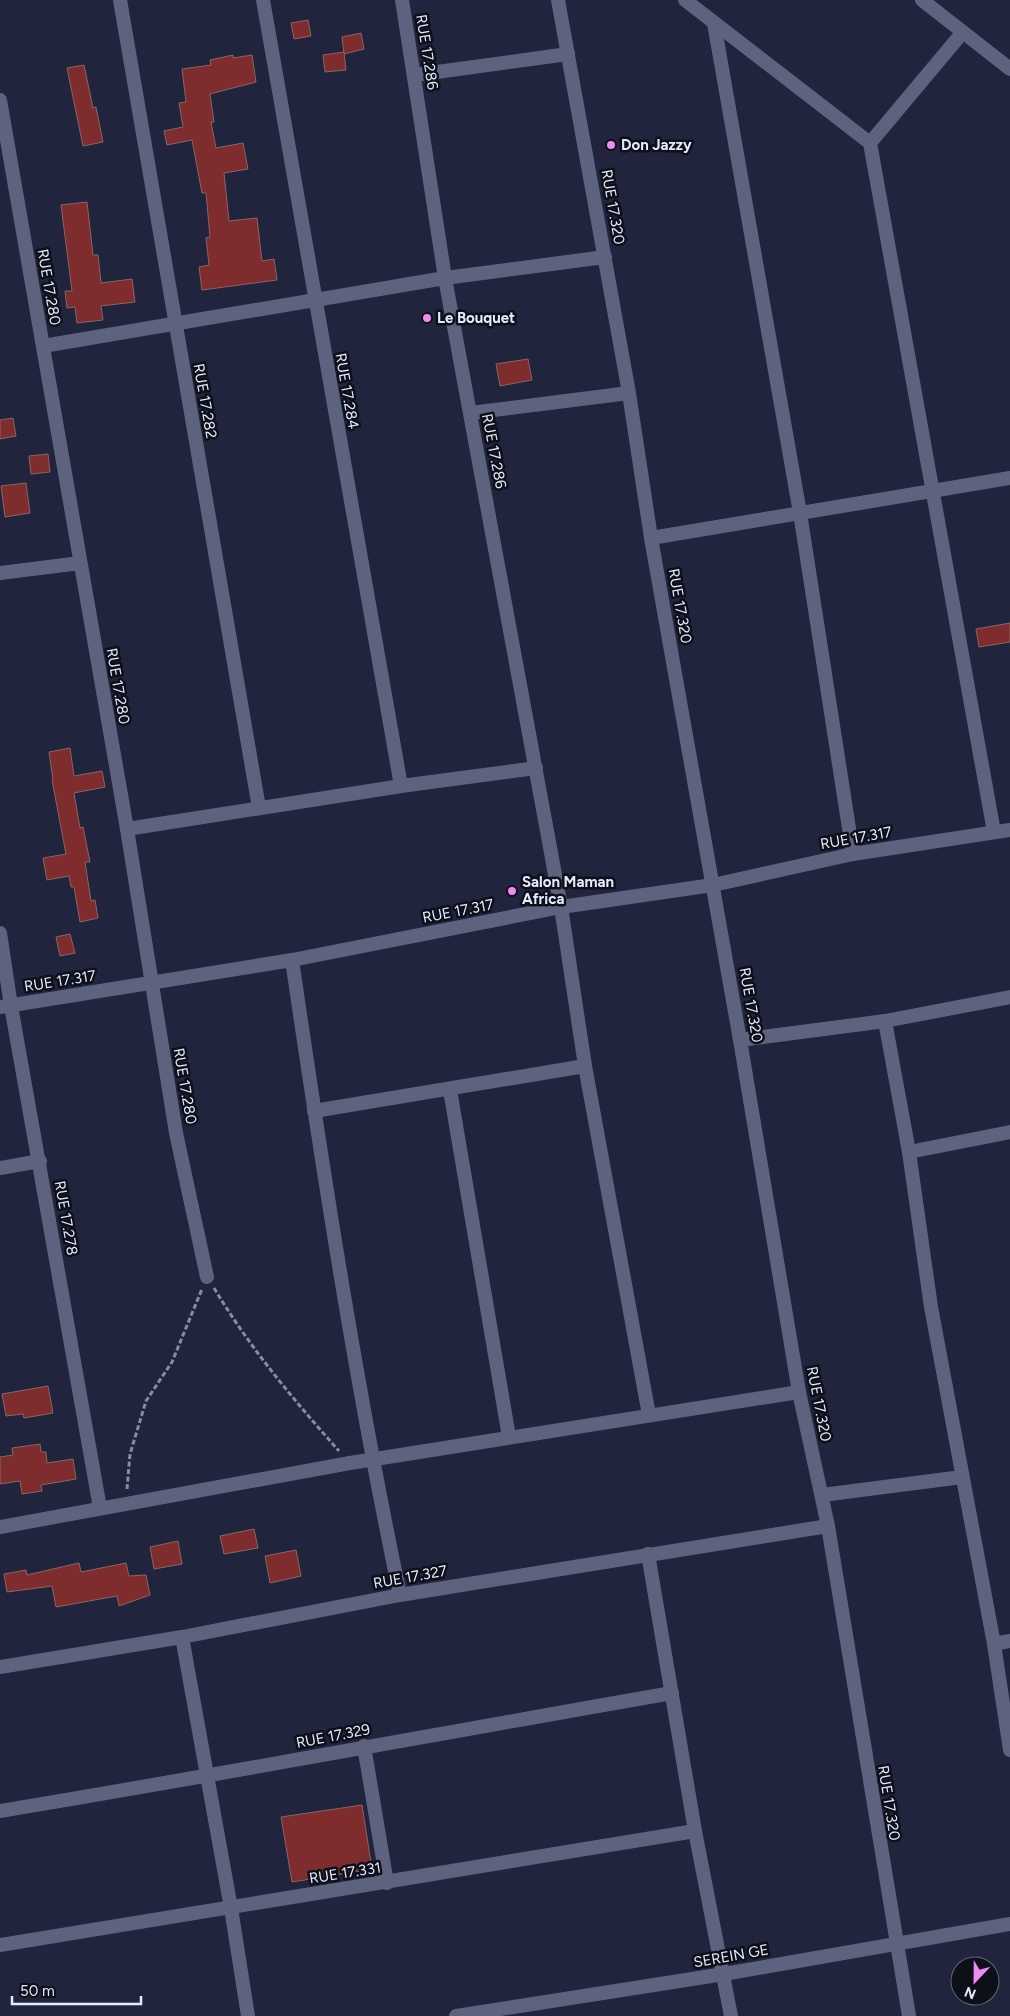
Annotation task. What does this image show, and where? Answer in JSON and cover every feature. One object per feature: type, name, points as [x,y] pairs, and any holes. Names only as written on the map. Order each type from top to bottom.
[{"type":"street","name":"RUE 17.282","points":[[120,0],[259,808]]},
{"type":"street","name":"RUE 17.284","points":[[263,0],[314,300],[401,786]]},
{"type":"street","name":"RUE 17.286","points":[[402,0],[446,278],[561,906],[585,1066],[649,1415]]},
{"type":"street","name":"RUE 17.320","points":[[558,0],[629,393],[652,538],[740,1040],[799,1392],[828,1526],[896,1943],[910,2016]]},
{"type":"street","points":[[685,0],[870,142],[994,832]]},
{"type":"street","points":[[922,0],[1010,69]]},
{"type":"street","points":[[714,23],[800,514],[852,854]]},
{"type":"street","points":[[870,142],[963,32]]},
{"type":"street","points":[[415,76],[568,54]]},
{"type":"street","name":"RUE 17.280","points":[[0,100],[4,151],[43,346],[127,829],[176,1133],[207,1277]]},
{"type":"street","points":[[43,346],[446,278],[605,257]]},
{"type":"street","points":[[470,412],[629,393]]},
{"type":"street","points":[[652,538],[932,493],[1010,478]]},
{"type":"street","points":[[0,573],[80,563]]},
{"type":"street","points":[[127,829],[401,786],[536,768]]},
{"type":"street","name":"RUE 17.317","points":[[5,1007],[292,960],[561,906],[713,885],[852,854],[1010,830]]},
{"type":"street","name":"RUE 17.278","points":[[0,933],[5,1007],[40,1161],[100,1508]]},
{"type":"street","points":[[292,960],[314,1111],[372,1460],[400,1595]]},
{"type":"street","points":[[740,1040],[885,1021],[1010,997]]},
{"type":"street","points":[[885,1021],[909,1152],[931,1307],[994,1644],[1010,1750]]},
{"type":"street","points":[[314,1111],[450,1090],[585,1066]]},
{"type":"street","points":[[450,1090],[509,1437]]},
{"type":"street","points":[[909,1152],[1010,1132]]},
{"type":"street","points":[[0,1168],[40,1161]]},
{"type":"street","points":[[0,1527],[350,1463],[799,1392]]},
{"type":"street","points":[[822,1495],[962,1477]]},
{"type":"street","name":"RUE 17.327","points":[[0,1667],[182,1637],[400,1595],[828,1526]]},
{"type":"street","points":[[648,1554],[695,1831],[732,2016]]},
{"type":"street","points":[[182,1637],[231,1908],[248,2016]]},
{"type":"street","points":[[994,1644],[1010,1641]]},
{"type":"street","name":"RUE 17.329","points":[[0,1810],[207,1777],[364,1746],[672,1693]]},
{"type":"street","points":[[364,1746],[387,1883]]},
{"type":"street","name":"RUE 17.331","points":[[0,1945],[695,1831]]},
{"type":"street","name":"SEREIN GE","points":[[456,2016],[724,1974],[1010,1924]]},
{"type":"path","points":[[207,1277],[240,1331],[266,1367],[350,1463]]},
{"type":"path","points":[[126,1504],[130,1454],[146,1401],[172,1362],[207,1277]]},
{"type":"building","points":[[308,20],[311,36],[294,39],[291,23]]},
{"type":"building","points":[[361,33],[364,49],[344,54],[342,37]]},
{"type":"building","points":[[344,52],[346,70],[325,72],[323,55]]},
{"type":"building","points":[[233,55],[233,58],[252,55],[256,82],[210,94],[214,122],[211,122],[216,148],[243,143],[248,169],[224,173],[229,221],[257,218],[262,261],[274,259],[277,280],[202,290],[199,267],[209,265],[206,238],[210,237],[206,193],[202,193],[192,140],[167,145],[164,131],[183,127],[179,103],[186,102],[182,69],[211,65],[210,60]]},
{"type":"building","points":[[84,65],[93,108],[96,107],[103,142],[83,146],[67,68]]},
{"type":"building","points":[[87,202],[93,255],[98,255],[101,283],[132,279],[135,302],[101,306],[103,320],[77,323],[75,307],[67,308],[65,291],[72,291],[61,205]]},
{"type":"building","points":[[528,359],[532,380],[500,386],[496,364]]},
{"type":"building","points":[[13,418],[16,436],[0,439],[0,420]]},
{"type":"building","points":[[48,454],[50,472],[31,474],[29,456]]},
{"type":"building","points":[[26,483],[30,513],[5,517],[1,486]]},
{"type":"building","points":[[1010,623],[1010,642],[979,647],[976,629]]},
{"type":"building","points":[[70,748],[74,776],[102,771],[105,787],[74,793],[80,828],[83,827],[90,862],[85,862],[91,901],[95,900],[98,918],[80,922],[74,887],[71,887],[69,876],[47,880],[43,858],[66,854],[52,780],[49,752]]},
{"type":"building","points":[[70,934],[75,953],[60,956],[56,937]]},
{"type":"building","points":[[48,1386],[53,1413],[24,1418],[23,1414],[6,1416],[2,1394]]},
{"type":"building","points":[[40,1444],[41,1452],[46,1452],[47,1463],[73,1459],[76,1479],[41,1485],[42,1491],[22,1494],[20,1481],[0,1484],[0,1457],[13,1455],[12,1448]]},
{"type":"building","points":[[254,1529],[258,1548],[224,1554],[220,1536]]},
{"type":"building","points":[[178,1541],[182,1564],[154,1569],[150,1547]]},
{"type":"building","points":[[296,1550],[301,1576],[270,1583],[265,1556]]},
{"type":"building","points":[[79,1563],[81,1572],[126,1563],[129,1576],[146,1575],[150,1595],[119,1606],[117,1596],[56,1607],[52,1586],[7,1592],[4,1574],[26,1570],[27,1575]]},
{"type":"building","points":[[362,1805],[372,1869],[292,1882],[281,1817]]},
{"type":"place","name":"Don Jazzy","points":[[611,145]]},
{"type":"place","name":"Le Bouquet","points":[[427,318]]},
{"type":"place","name":"Salon Maman Africa","points":[[512,891]]}]
